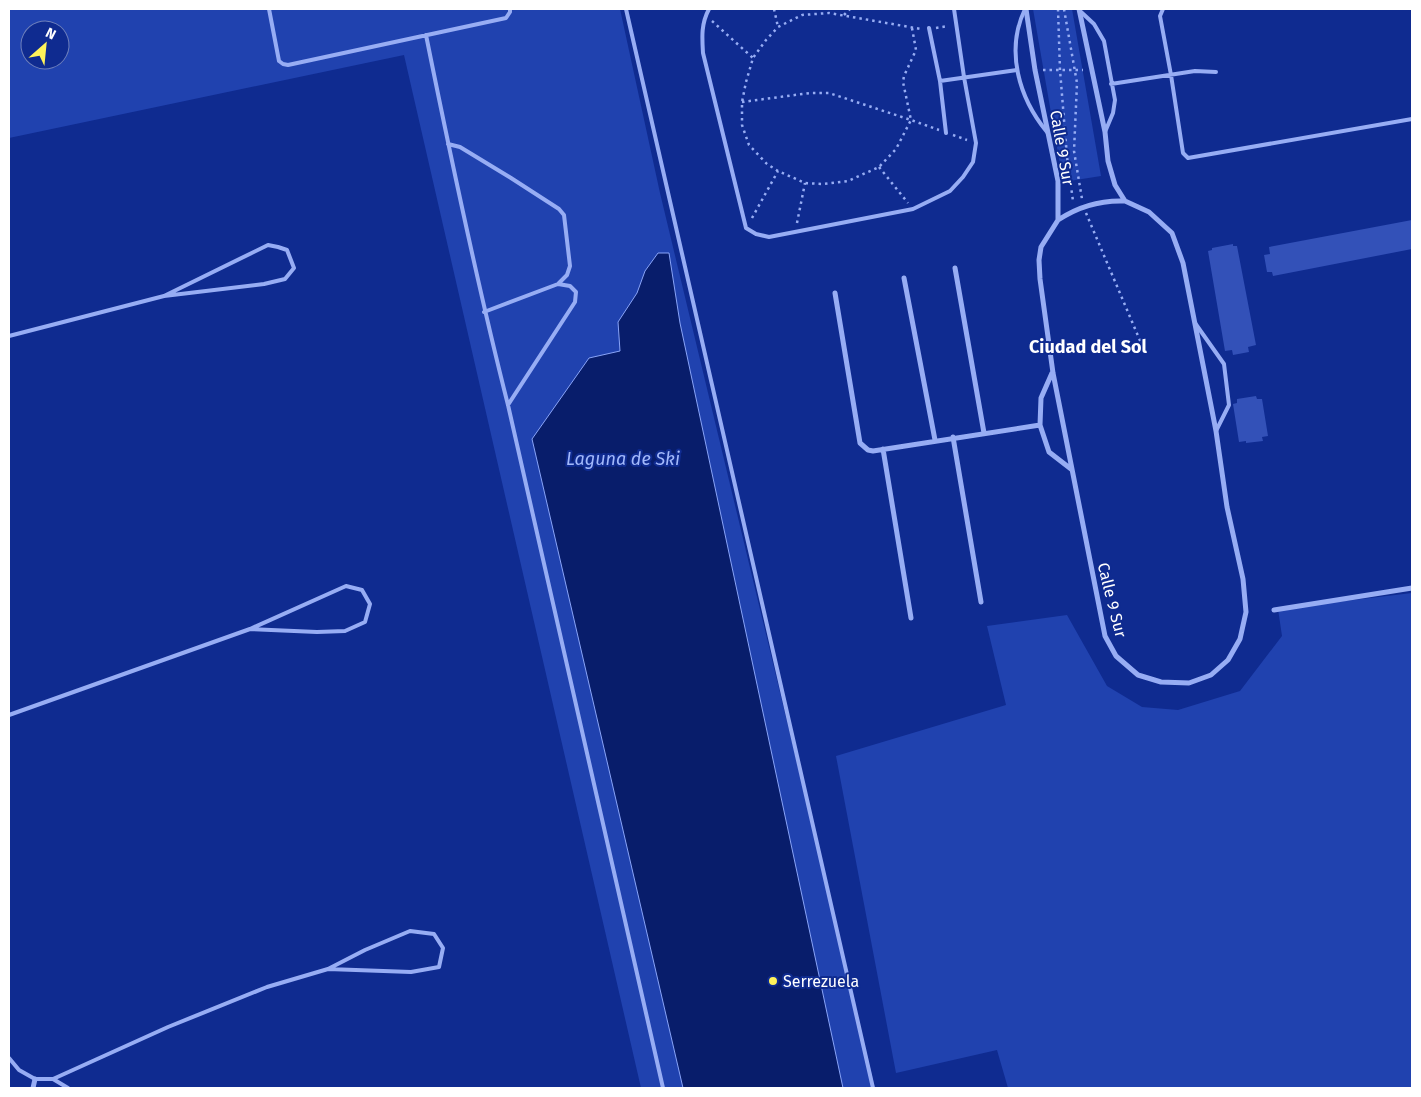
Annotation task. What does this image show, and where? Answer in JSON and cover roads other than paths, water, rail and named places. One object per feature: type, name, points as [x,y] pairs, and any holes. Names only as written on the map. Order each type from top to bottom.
[{"type":"street","name":"Calle 9 Sur","points":[[1026,9],[1035,70],[1058,181],[1058,220],[1042,247],[1039,260],[1040,279],[1053,373],[1105,636],[1116,656],[1138,675],[1161,682],[1189,683],[1211,675],[1228,660],[1240,639],[1246,612],[1244,579],[1227,507],[1216,431],[1182,263],[1172,233],[1149,212],[1125,201]]},
{"type":"street","points":[[1079,10],[1090,70],[1105,132],[1108,160],[1115,185],[1125,201]]},
{"type":"street","points":[[1058,220],[1083,206],[1110,201],[1125,201]]},
{"type":"street","points":[[954,268],[984,432]]},
{"type":"street","points":[[904,278],[935,440]]},
{"type":"street","points":[[835,293],[860,443],[868,450],[1040,425]]},
{"type":"street","points":[[1053,373],[1044,388],[1041,398],[1040,425],[1049,452],[1071,469]]},
{"type":"street","points":[[953,437],[981,602]]},
{"type":"street","points":[[883,449],[911,618]]},
{"type":"street","points":[[1274,610],[1412,588]]},
{"type":"street","points":[[33,1088],[35,1079]]},
{"type":"lane","points":[[268,9],[279,60],[283,64],[288,65],[506,18],[511,10]]},
{"type":"lane","points":[[626,9],[873,1088]]},
{"type":"lane","points":[[709,9],[701,32],[703,53],[746,228],[756,234],[770,237],[913,209],[950,191],[963,177],[973,162],[976,143],[954,9]]},
{"type":"lane","points":[[1026,9],[1019,22],[1016,43],[1017,70],[1024,97],[1034,116],[1047,133]]},
{"type":"lane","points":[[1163,9],[1160,16],[1183,153],[1188,158],[1412,119]]},
{"type":"lane","points":[[1079,10],[1094,24],[1104,41],[1115,100],[1113,113],[1105,132]]},
{"type":"lane","points":[[929,28],[940,81],[946,133]]},
{"type":"lane","points":[[426,35],[484,312],[508,405],[663,1088]]},
{"type":"lane","points":[[940,81],[1017,70]]},
{"type":"lane","points":[[1111,84],[1195,71],[1216,72]]},
{"type":"lane","points":[[448,144],[460,147],[511,178],[559,209],[564,215],[570,266],[566,275],[558,284],[484,312]]},
{"type":"lane","points":[[9,336],[164,296],[264,284],[285,279],[294,268],[287,250],[278,246],[268,245],[164,296]]},
{"type":"lane","points":[[508,405],[575,302],[576,292],[570,286],[558,284]]},
{"type":"lane","points":[[1195,323],[1224,364],[1229,405],[1216,431]]},
{"type":"lane","points":[[9,715],[250,629],[346,586],[362,590],[370,604],[365,622],[346,631],[317,632],[250,629]]},
{"type":"lane","points":[[9,1058],[20,1070],[35,1079],[53,1079],[168,1027],[267,987],[328,968],[365,950],[410,932],[434,934],[443,948],[440,967],[411,972],[328,968]]},
{"type":"lane","points":[[53,1079],[68,1088]]},
{"type":"water","name":"Laguna de Ski","points":[[658,253],[669,253],[680,323],[843,1088],[683,1088],[532,439],[589,358],[620,351],[618,322],[637,293],[645,271]]},
{"type":"place","name":"Serrezuela","points":[[773,981]]},
{"type":"district","name":"Ciudad del Sol","points":[[1088,347]]}]
